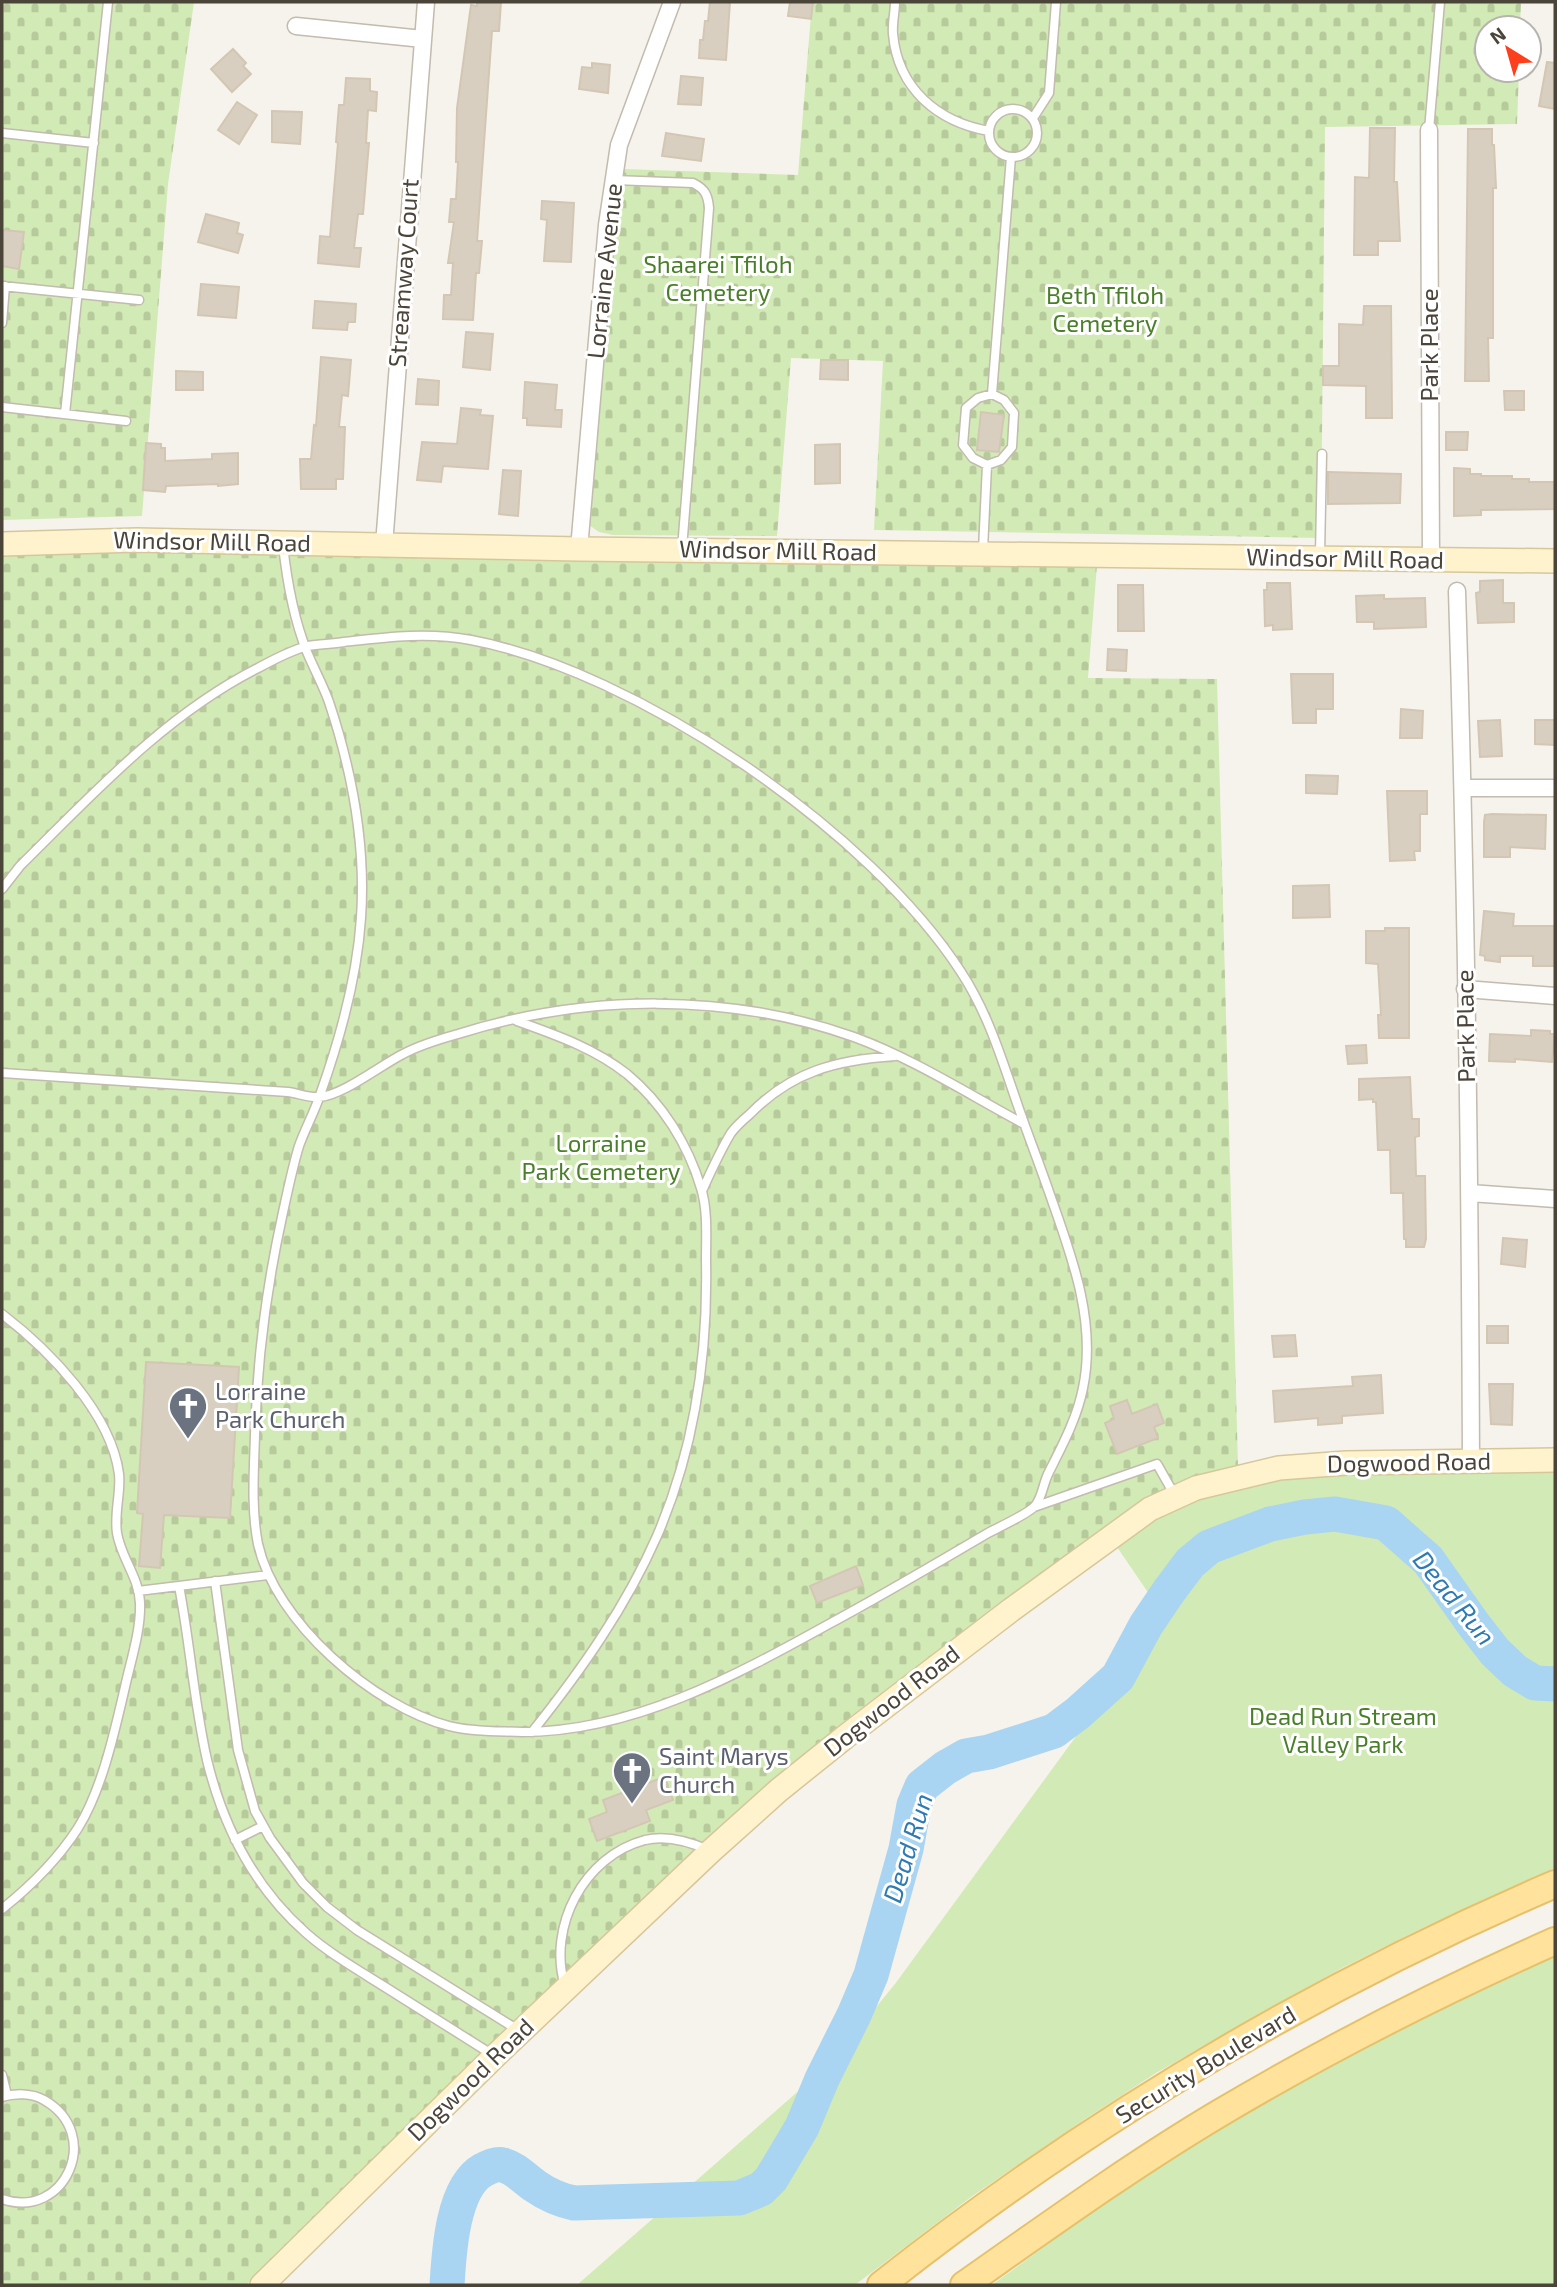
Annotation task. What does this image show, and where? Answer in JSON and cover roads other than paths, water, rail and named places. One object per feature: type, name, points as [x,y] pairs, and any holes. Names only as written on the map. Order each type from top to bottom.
[{"type":"main road","name":"Security Boulevard","points":[[881,2285],[1010,2188],[1192,2070],[1331,1992],[1468,1922],[1555,1884]]},
{"type":"main road","name":"Security Boulevard","points":[[964,2285],[1124,2174],[1220,2113],[1354,2038],[1490,1970],[1555,1941]]},
{"type":"street","name":"Streamway Court","points":[[384,545],[426,2]]},
{"type":"street","name":"Lorraine Avenue","points":[[579,549],[607,225],[619,145],[672,2]]},
{"type":"street","points":[[296,26],[423,40]]},
{"type":"street","name":"Park Place","points":[[1429,130],[1431,560]]},
{"type":"street","name":"Windsor Mill Road","points":[[2,544],[137,540],[579,549],[1555,561]]},
{"type":"street","name":"Park Place","points":[[1457,591],[1470,1193],[1471,1462]]},
{"type":"street","points":[[1463,788],[1555,788]]},
{"type":"street","points":[[1465,989],[1555,996]]},
{"type":"street","points":[[1470,1193],[1555,1199]]},
{"type":"street","name":"Dogwood Road","points":[[262,2285],[521,2031],[779,1790],[845,1737],[1150,1509],[1176,1496],[1218,1481],[1279,1468],[1346,1463],[1555,1460]]},
{"type":"lane","points":[[65,414],[108,2]]},
{"type":"lane","points":[[895,2],[893,33],[902,69],[911,84],[936,112],[967,127],[989,131]]},
{"type":"lane","points":[[1033,118],[1049,93],[1056,2]]},
{"type":"lane","points":[[1429,130],[1440,2]]},
{"type":"lane","points":[[1004,110],[1021,110],[1033,118],[1038,133],[1034,145],[1025,155],[1012,157],[1001,154],[991,144],[989,131],[990,123],[1004,110]]},
{"type":"lane","points":[[2,133],[94,143]]},
{"type":"lane","points":[[992,394],[1012,157]]},
{"type":"lane","points":[[614,180],[693,183],[708,196],[682,549]]},
{"type":"lane","points":[[2,324],[4,286],[138,300]]},
{"type":"lane","points":[[992,394],[1004,400],[1014,413],[1012,447],[1001,460],[987,466],[973,458],[963,445],[966,408],[978,398],[992,394]]},
{"type":"lane","points":[[2,407],[126,421]]},
{"type":"lane","points":[[1320,558],[1322,454]]},
{"type":"lane","points":[[983,553],[987,466]]},
{"type":"lane","points":[[282,542],[288,584],[305,647],[327,697],[345,759],[362,862],[359,948],[349,996],[319,1097],[298,1148],[284,1206],[268,1284],[257,1376],[253,1488],[257,1542],[268,1575],[290,1610],[316,1642],[351,1675],[384,1698],[422,1717],[458,1729],[532,1732],[595,1723],[647,1711],[791,1645],[882,1596],[1034,1507],[1157,1464],[1176,1496]]},
{"type":"lane","points":[[2,889],[30,857],[150,741],[221,688],[274,659],[305,647],[389,635],[430,634],[467,639],[552,663],[614,690],[678,724],[740,762],[795,803],[892,887],[923,920],[967,981],[985,1016],[1053,1204],[1082,1298],[1087,1354],[1084,1384],[1063,1447],[1046,1477],[1034,1507]]},
{"type":"lane","points":[[2,1073],[288,1091],[319,1097],[342,1090],[407,1052],[459,1034],[514,1020],[632,1003],[701,1006],[752,1011],[810,1024],[854,1038],[897,1055],[1024,1124]]},
{"type":"lane","points":[[514,1020],[571,1041],[608,1060],[628,1074],[646,1092],[677,1132],[692,1161],[702,1191],[706,1230],[707,1297],[698,1403],[675,1492],[651,1548],[608,1626],[570,1683],[532,1732]]},
{"type":"lane","points":[[702,1191],[733,1131],[778,1089],[803,1074],[830,1064],[897,1055]]},
{"type":"lane","points":[[2,1314],[51,1358],[86,1401],[115,1451],[120,1477],[117,1533],[136,1577],[139,1618],[111,1744],[79,1826],[27,1889],[2,1909]]},
{"type":"lane","points":[[138,1591],[268,1575]]},
{"type":"lane","points":[[215,1581],[238,1750],[251,1801],[263,1826],[303,1883],[327,1907],[357,1930],[521,2031]]},
{"type":"lane","points":[[179,1586],[207,1758],[216,1792],[235,1840],[262,1885],[306,1933],[338,1957],[495,2056]]},
{"type":"lane","points":[[235,1840],[263,1826]]},
{"type":"lane","points":[[566,1988],[560,1968],[560,1938],[567,1913],[581,1888],[602,1864],[624,1849],[645,1840],[666,1838],[687,1841],[711,1851]]},
{"type":"lane","points":[[2,2075],[4,2096],[24,2094],[40,2097],[64,2115],[71,2127],[75,2152],[65,2179],[55,2190],[30,2202],[18,2203],[2,2199]]},
{"type":"waterway","name":"Dead Run","points":[[447,2285],[451,2239],[459,2206],[473,2179],[493,2166],[507,2166],[544,2192],[574,2203],[739,2198],[761,2189],[771,2179],[802,2127],[871,1975],[906,1849],[914,1805],[922,1786],[966,1756],[989,1752],[1054,1731],[1078,1713],[1118,1677],[1146,1625],[1169,1591],[1190,1563],[1209,1547],[1270,1524],[1305,1517],[1335,1514],[1386,1523],[1428,1560],[1495,1652],[1515,1671],[1535,1683],[1555,1684]]},
{"type":"place","name":"Lorraine Park Church","points":[[188,1440]]},
{"type":"place","name":"Saint Marys Church","points":[[632,1805]]},
{"type":"park label","name":"Shaarei Tfiloh Cemetery","points":[[718,279]]},
{"type":"park label","name":"Beth Tfiloh Cemetery","points":[[1105,310]]},
{"type":"park label","name":"Lorraine Park Cemetery","points":[[601,1158]]},
{"type":"park label","name":"Dead Run Stream Valley Park","points":[[1343,1731]]}]
